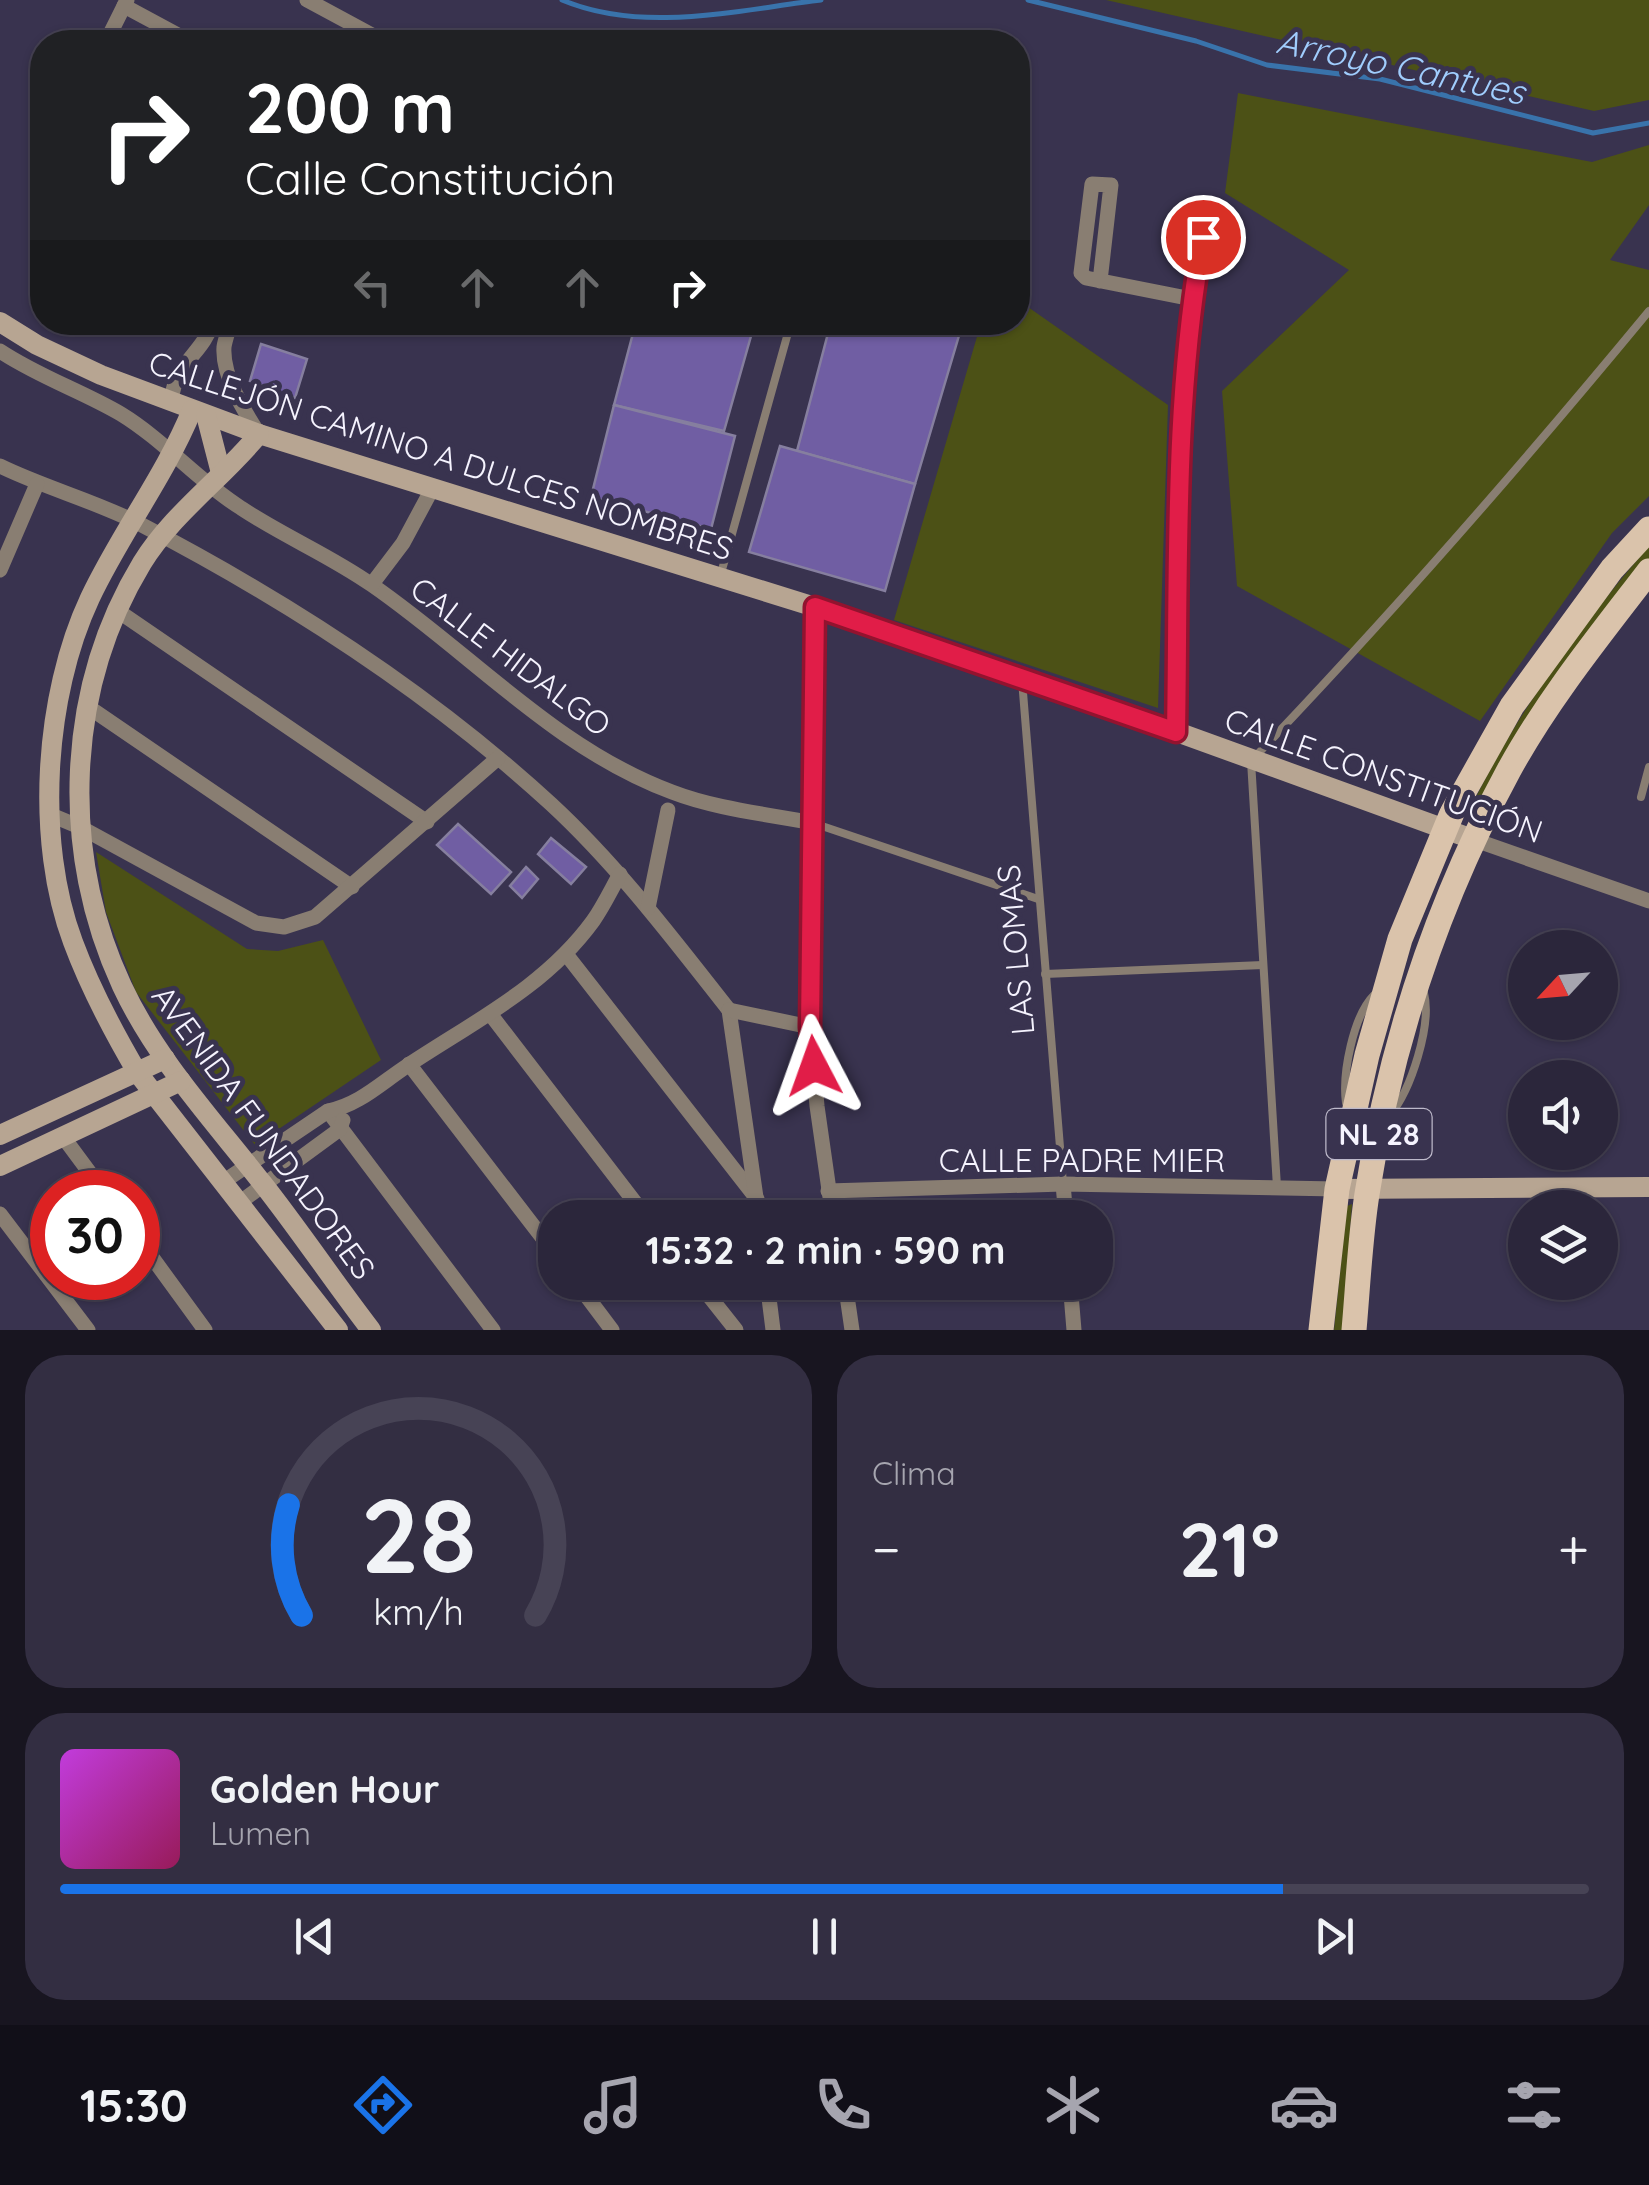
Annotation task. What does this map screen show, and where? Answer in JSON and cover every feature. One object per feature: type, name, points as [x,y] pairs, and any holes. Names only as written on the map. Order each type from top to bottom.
[{"type":"main road","name":"NL 28","points":[[1321,1330],[1337,1189],[1367,1055],[1400,939],[1445,830],[1512,706],[1612,569],[1649,529]]},
{"type":"main road","name":"NL 28","points":[[1354,1330],[1368,1189],[1429,943],[1475,840],[1538,722],[1649,571]]},
{"type":"street","points":[[307,0],[363,30]]},
{"type":"street","points":[[112,30],[126,3],[171,30]]},
{"type":"street","points":[[1100,280],[1111,184],[1092,184],[1080,266],[1086,278],[1192,299]]},
{"type":"street","points":[[1176,732],[1182,413],[1192,299],[1209,206]]},
{"type":"street","name":"CALLEJÓN CAMINO A DULCES NOMBRES","points":[[0,322],[37,345],[101,375],[258,434],[815,607]]},
{"type":"street","points":[[171,401],[181,368],[206,344],[209,335]]},
{"type":"street","points":[[228,335],[224,349],[237,394],[258,434]]},
{"type":"street","points":[[206,344],[224,349]]},
{"type":"street","name":"CALLE HIDALGO","points":[[0,352],[47,380],[124,416],[214,479],[241,509],[372,584],[606,762],[674,793],[813,823]]},
{"type":"street","points":[[199,413],[214,479]]},
{"type":"street","name":"AVENIDA FUNDADORES","points":[[199,413],[88,601],[68,657],[50,769],[55,873],[72,940],[112,1029],[138,1072],[338,1330]]},
{"type":"street","name":"AVENIDA FUNDADORES","points":[[258,434],[162,536],[131,582],[98,662],[87,706],[78,774],[80,827],[100,928],[121,985],[166,1060],[371,1330]]},
{"type":"street","points":[[0,466],[162,536],[352,649],[498,758],[564,816],[620,874],[730,1010],[756,1200]]},
{"type":"street","points":[[0,570],[37,484]]},
{"type":"street","points":[[372,584],[404,543],[432,490]]},
{"type":"street","points":[[815,607],[810,1027],[830,1200]]},
{"type":"street","name":"CALLE CONSTITUCIÓN","points":[[815,607],[1649,901]]},
{"type":"street","points":[[118,611],[426,822]]},
{"type":"street","points":[[87,706],[352,887]]},
{"type":"street","points":[[51,815],[256,923],[284,927],[315,917],[498,758]]},
{"type":"street","points":[[648,908],[668,810]]},
{"type":"street","points":[[223,1182],[328,1111],[348,1107],[409,1064],[491,1015],[566,954],[594,919],[620,874]]},
{"type":"street","points":[[566,954],[756,1200]]},
{"type":"street","points":[[730,1010],[810,1027]]},
{"type":"street","points":[[491,1015],[633,1200]]},
{"type":"street","points":[[0,1134],[166,1060]]},
{"type":"street","points":[[409,1064],[538,1232]]},
{"type":"street","points":[[0,1166],[182,1081]]},
{"type":"street","points":[[239,1202],[340,1128],[348,1107]]},
{"type":"street","points":[[328,1111],[493,1330]]},
{"type":"street","points":[[64,1138],[88,1170]]},
{"type":"street","name":"CALLE PADRE MIER","points":[[828,1190],[1064,1184],[1337,1189]]},
{"type":"street","name":"LAS LOMAS","points":[[1064,1184],[1065,1200]]},
{"type":"street","points":[[1337,1189],[1649,1187]]},
{"type":"street","points":[[0,1214],[88,1330]]},
{"type":"street","points":[[160,1268],[205,1330]]},
{"type":"street","points":[[590,1300],[612,1330]]},
{"type":"street","points":[[712,1300],[736,1330]]},
{"type":"street","points":[[769,1300],[773,1330]]},
{"type":"street","points":[[848,1300],[852,1330]]},
{"type":"street","points":[[1072,1300],[1074,1330]]},
{"type":"lane","points":[[1277,1187],[1252,761],[1376,630],[1649,312]]},
{"type":"lane","points":[[720,578],[788,335]]},
{"type":"lane","name":"LAS LOMAS","points":[[1022,678],[1064,1184]]},
{"type":"lane","points":[[1641,797],[1649,767]]},
{"type":"lane","name":"CALLE HIDALGO","points":[[813,823],[1038,899]]},
{"type":"lane","points":[[1045,974],[1263,965]]},
{"type":"green space","points":[[1106,0],[1649,0],[1649,100],[1594,111]]},
{"type":"green space","points":[[1238,93],[1592,162],[1649,145],[1649,205],[1610,260],[1649,270],[1649,496],[1612,533],[1480,721],[1237,586],[1222,391],[1349,270],[1225,193]]},
{"type":"green space","points":[[1030,308],[1168,405],[1158,708],[894,620],[977,335],[1030,335]]},
{"type":"green space","points":[[1649,546],[1649,559],[1473,819],[1466,818],[1525,710],[1597,609]]},
{"type":"green space","points":[[96,852],[247,949],[278,951],[323,940],[381,1060],[255,1145],[136,992],[106,912]]},
{"type":"green space","points":[[1352,1204],[1343,1330],[1334,1330],[1347,1206]]},
{"type":"building","points":[[633,335],[751,335],[724,431],[614,405]]},
{"type":"building","points":[[828,335],[959,335],[915,484],[797,451]]},
{"type":"building","points":[[261,344],[307,359],[295,398],[250,381]]},
{"type":"building","points":[[614,405],[735,436],[711,529],[591,497]]},
{"type":"building","points":[[780,446],[915,484],[885,591],[749,552]]},
{"type":"building","points":[[458,824],[511,872],[491,894],[437,845]]},
{"type":"building","points":[[551,838],[586,867],[571,884],[538,854]]},
{"type":"building","points":[[526,867],[538,879],[522,898],[510,886]]},
{"type":"waterway","name":"Arroyo Cantues","points":[[562,0],[593,10],[657,18],[821,0]]},
{"type":"waterway","name":"Arroyo Cantues","points":[[1028,0],[1196,41],[1267,65],[1380,79],[1593,133],[1649,123]]},
{"type":"route","points":[[814,1066],[810,1027],[815,607],[1176,732],[1182,413],[1192,299],[1203,237]]}]
